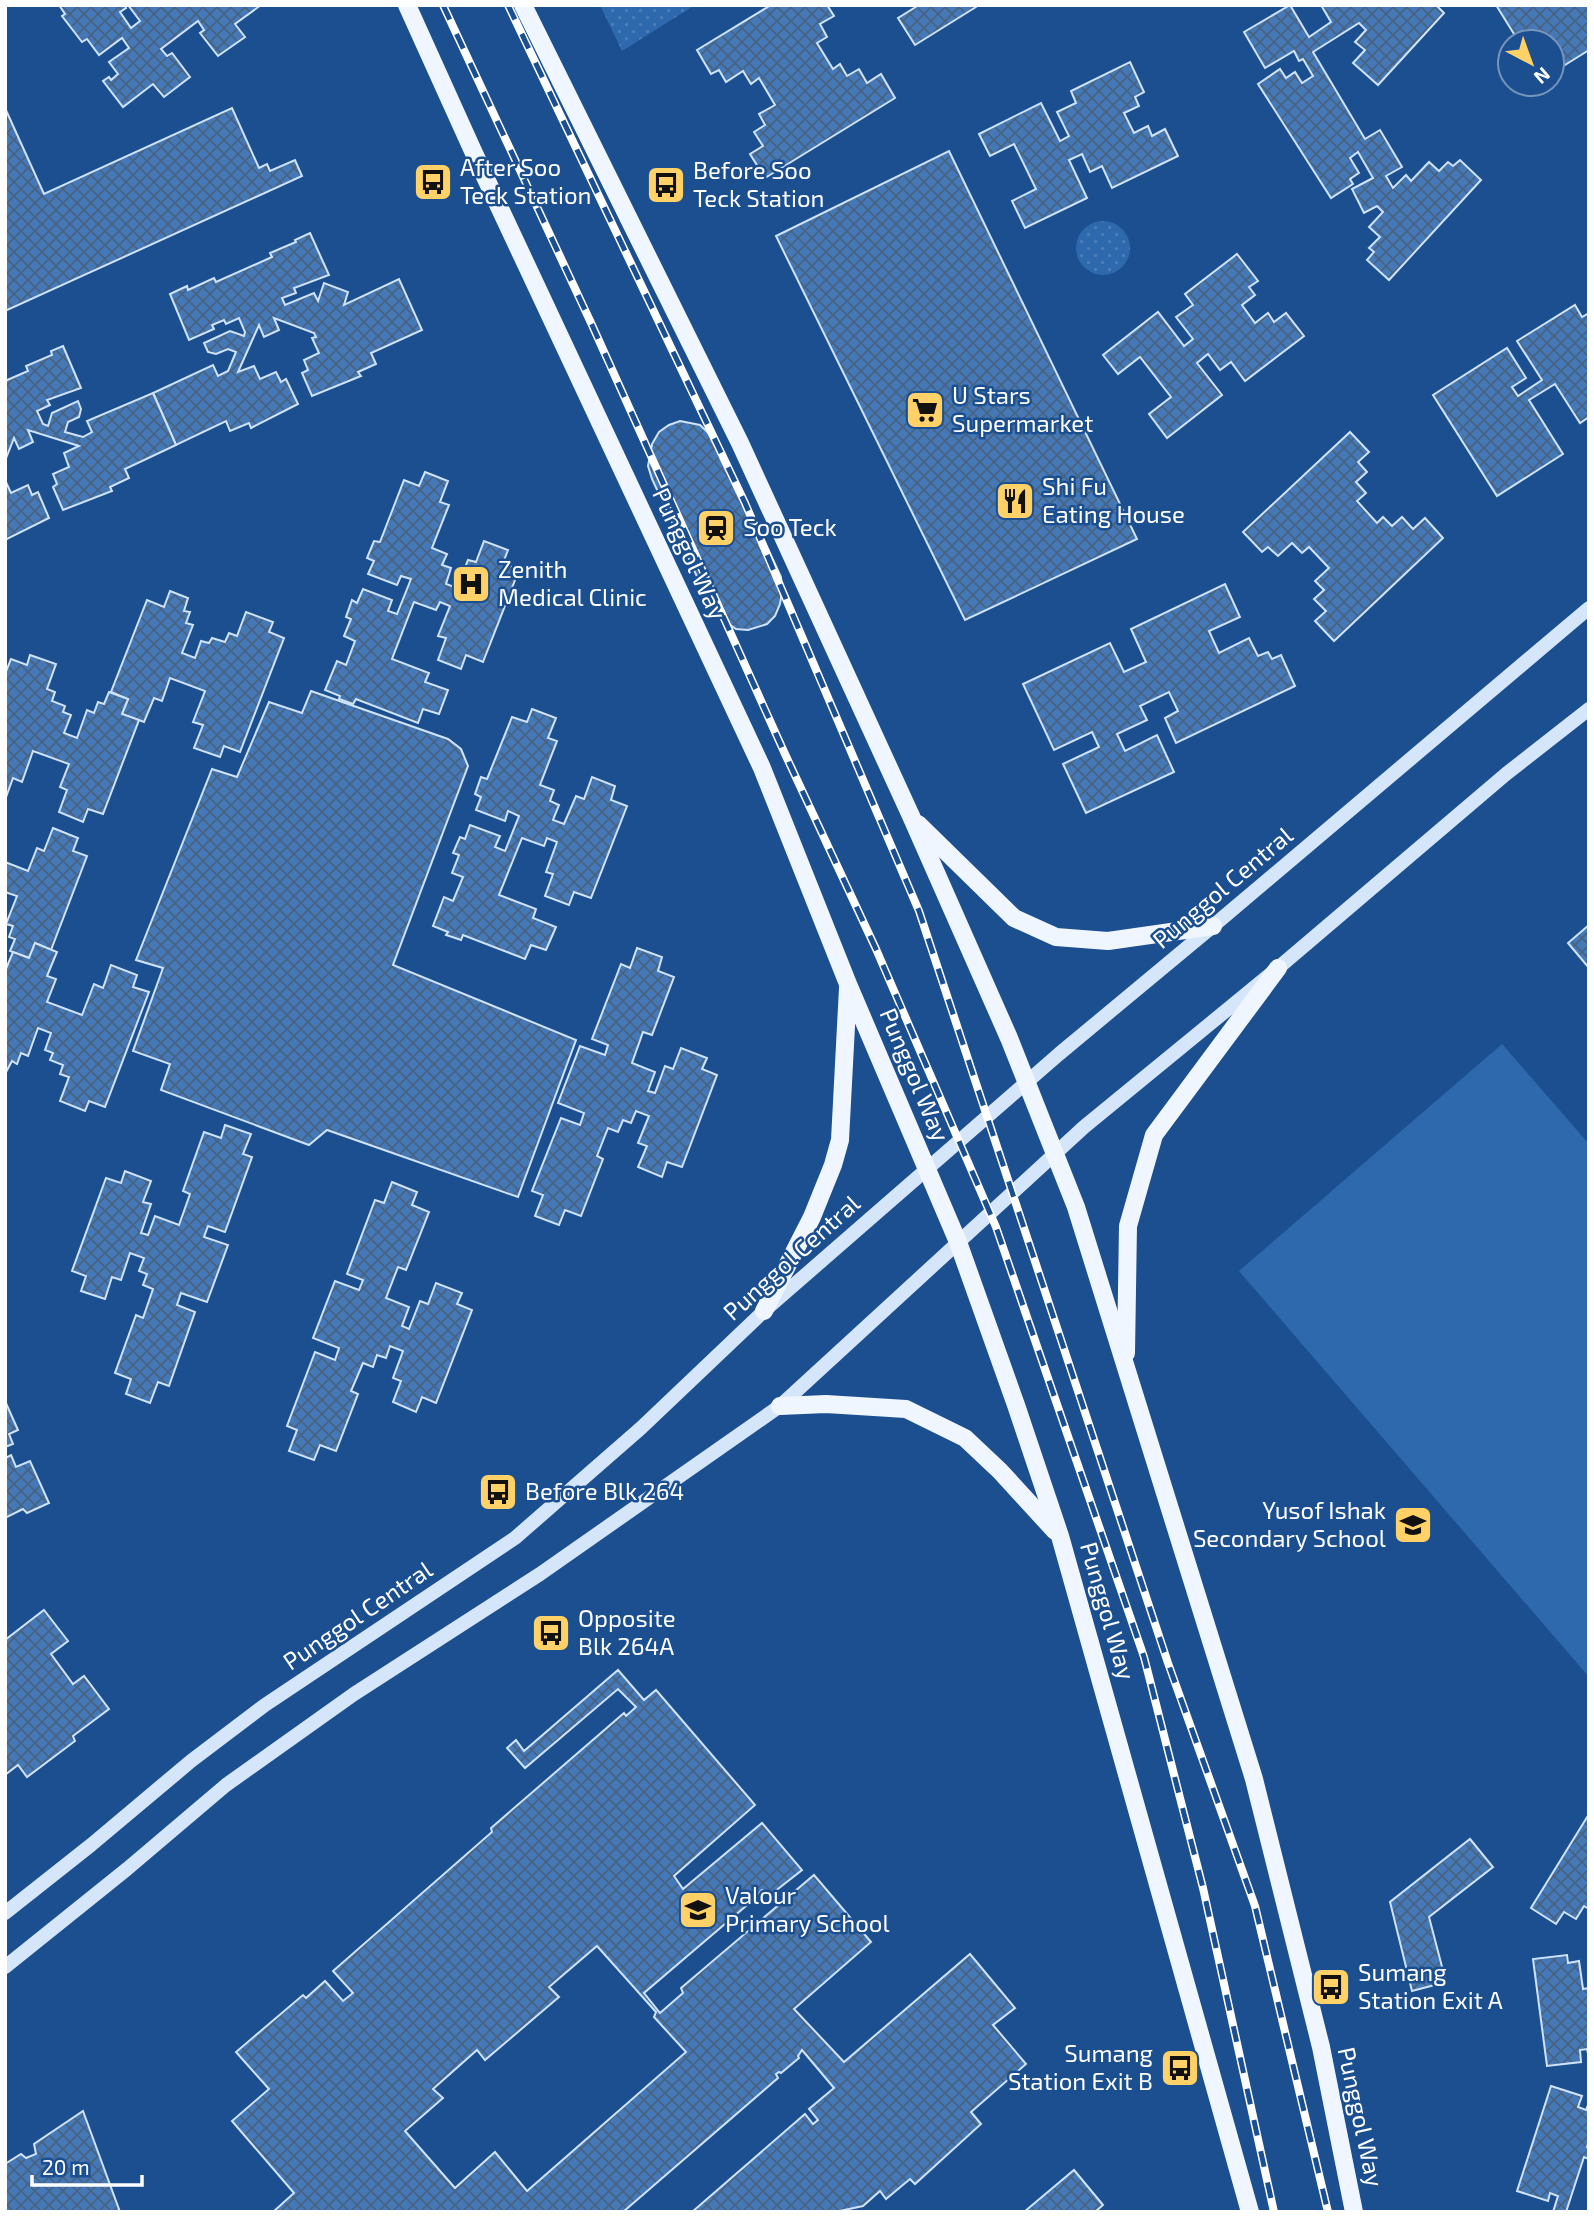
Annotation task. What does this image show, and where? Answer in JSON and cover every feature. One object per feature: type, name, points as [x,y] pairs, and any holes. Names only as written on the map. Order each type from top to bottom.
[{"type":"main road","name":"Punggol Way","points":[[407,5],[472,151],[762,768],[848,984],[958,1242],[1060,1536],[1250,2212]]},
{"type":"main road","name":"Punggol Way","points":[[523,5],[740,443],[911,816],[1027,1081],[1076,1206],[1254,1779],[1321,2047],[1354,2212]]},
{"type":"main road","name":"Punggol Central","points":[[5,1913],[191,1761],[265,1705],[515,1538],[641,1427],[764,1311],[1027,1081],[1589,608]]},
{"type":"main road","points":[[5,1967],[226,1785],[354,1694],[540,1574],[780,1406],[1054,1155],[1506,774],[1589,709]]},
{"type":"main road","points":[[911,816],[1014,918],[1056,936],[1108,941],[1213,926]]},
{"type":"main road","points":[[1126,1370],[1128,1226],[1154,1135],[1278,968]]},
{"type":"main road","points":[[764,1311],[812,1217],[840,1140],[848,984]]},
{"type":"main road","points":[[780,1406],[827,1404],[906,1409],[965,1438],[1000,1471],[1060,1536]]},
{"type":"shaded area","points":[[600,5],[695,5],[622,51]]},
{"type":"shaded area","points":[[1103,221],[1122,229],[1130,248],[1122,267],[1103,275],[1084,267],[1076,248],[1084,229]]},
{"type":"shaded area","points":[[1502,1044],[1589,1144],[1589,1677],[1239,1271]]},
{"type":"building","points":[[59,5],[125,5],[126,8],[120,12],[131,28],[140,21],[128,5],[261,5],[235,24],[245,37],[218,56],[200,33],[204,30],[198,21],[161,49],[167,56],[172,53],[190,77],[164,97],[153,84],[123,107],[103,81],[109,77],[111,80],[118,74],[109,62],[129,48],[122,38],[99,55],[87,39],[82,42],[62,16],[65,14]]},
{"type":"building","points":[[771,5],[827,5],[834,16],[820,24],[827,37],[817,43],[833,69],[840,64],[847,76],[859,69],[867,83],[881,74],[895,98],[765,178],[750,154],[763,146],[754,132],[765,125],[759,114],[775,105],[759,78],[751,84],[743,71],[726,82],[719,70],[711,74],[697,50]]},
{"type":"building","points":[[919,5],[976,7],[915,45],[898,18]]},
{"type":"building","points":[[1290,5],[1309,37],[1331,22],[1321,5],[1436,5],[1444,13],[1378,85],[1353,63],[1365,50],[1355,42],[1366,30],[1359,23],[1313,52],[1365,139],[1380,130],[1402,167],[1386,176],[1393,188],[1406,175],[1411,181],[1429,162],[1439,171],[1448,162],[1453,166],[1460,160],[1481,180],[1389,280],[1367,260],[1374,252],[1369,248],[1380,237],[1369,227],[1383,212],[1377,206],[1364,213],[1352,189],[1373,178],[1358,152],[1350,158],[1359,173],[1350,179],[1353,184],[1331,198],[1258,84],[1280,69],[1286,78],[1295,72],[1302,83],[1313,76],[1303,59],[1299,61],[1294,51],[1265,68],[1244,32]]},
{"type":"building","points":[[1496,5],[1589,5],[1589,50],[1566,64],[1566,28],[1510,28]]},
{"type":"building","points":[[1130,62],[1144,92],[1135,97],[1139,106],[1124,113],[1134,133],[1148,126],[1152,136],[1165,129],[1178,156],[1112,188],[1102,166],[1090,172],[1082,154],[1069,160],[1087,198],[1025,228],[1012,201],[1036,189],[1014,144],[990,156],[979,134],[1041,103],[1060,141],[1069,136],[1057,112],[1076,103],[1071,91]]},
{"type":"building","points":[[5,108],[44,194],[232,108],[259,168],[267,164],[270,171],[295,160],[302,176],[5,311]]},
{"type":"building","points":[[949,151],[1137,539],[965,620],[776,236]]},
{"type":"building","points":[[310,233],[329,275],[294,288],[296,293],[282,298],[285,305],[314,293],[318,301],[324,283],[348,292],[344,305],[399,279],[422,330],[371,353],[376,364],[358,372],[361,376],[312,396],[302,373],[308,370],[304,360],[319,353],[312,338],[316,337],[314,333],[274,318],[279,330],[264,337],[259,325],[238,372],[254,366],[260,379],[276,372],[281,382],[286,379],[298,404],[251,428],[249,423],[230,431],[226,421],[176,445],[153,393],[213,365],[218,376],[228,371],[236,352],[228,349],[216,354],[208,352],[204,343],[230,331],[244,336],[245,332],[239,318],[226,324],[224,320],[212,325],[214,329],[189,340],[170,294],[187,286],[188,290],[214,278],[216,282],[272,257],[270,253]]},
{"type":"building","points":[[1237,254],[1258,281],[1249,287],[1255,295],[1242,305],[1255,323],[1268,313],[1274,322],[1286,313],[1304,336],[1245,381],[1231,362],[1220,370],[1208,354],[1197,363],[1222,395],[1167,438],[1149,414],[1171,397],[1140,357],[1118,374],[1103,355],[1158,312],[1184,346],[1193,339],[1176,317],[1193,305],[1185,294]]},
{"type":"building","points":[[1575,305],[1582,317],[1589,313],[1589,417],[1580,423],[1555,384],[1529,400],[1563,454],[1497,496],[1433,395],[1507,348],[1526,378],[1512,387],[1518,396],[1542,380],[1517,341]]},
{"type":"building","points":[[63,346],[81,388],[47,400],[50,405],[37,411],[43,424],[48,426],[52,413],[78,401],[81,409],[79,417],[68,422],[65,432],[83,437],[92,432],[87,421],[153,393],[176,445],[125,469],[129,478],[110,487],[112,491],[63,510],[53,487],[57,484],[53,474],[69,467],[64,453],[79,446],[28,430],[33,442],[19,449],[14,438],[5,461],[5,381],[28,371],[26,366],[52,355],[51,351]]},
{"type":"building","name":"Soo Teck","points":[[680,421],[700,425],[720,444],[781,577],[780,604],[775,616],[767,624],[748,630],[736,629],[719,617],[711,607],[652,479],[648,466],[652,444],[659,432]]},
{"type":"building","points":[[1350,432],[1369,452],[1358,462],[1367,472],[1356,482],[1366,493],[1357,501],[1377,523],[1383,517],[1392,526],[1402,517],[1413,529],[1425,518],[1443,538],[1334,641],[1315,621],[1326,611],[1314,599],[1324,590],[1315,581],[1329,568],[1309,547],[1302,553],[1292,543],[1278,556],[1268,547],[1262,552],[1243,532]]},
{"type":"building","points":[[425,472],[448,481],[440,502],[449,505],[432,548],[447,554],[442,565],[451,568],[446,584],[457,588],[468,560],[476,562],[484,541],[508,550],[503,563],[519,570],[483,662],[466,655],[461,669],[438,660],[446,638],[438,636],[450,606],[440,602],[436,610],[414,602],[392,659],[429,673],[425,682],[448,690],[439,714],[423,709],[418,723],[356,699],[353,704],[325,690],[337,661],[346,665],[355,641],[344,636],[351,619],[346,617],[352,600],[357,603],[363,589],[392,600],[388,611],[397,614],[411,579],[401,576],[397,585],[368,574],[374,561],[367,558],[374,541],[380,542],[404,480],[419,486]]},
{"type":"building","points":[[5,480],[11,493],[28,485],[32,495],[38,492],[49,518],[5,540]]},
{"type":"building","points":[[1225,584],[1240,617],[1209,631],[1219,653],[1249,638],[1258,656],[1268,652],[1272,659],[1281,655],[1295,686],[1176,743],[1165,718],[1178,711],[1169,692],[1140,706],[1147,720],[1117,734],[1125,751],[1157,735],[1174,772],[1086,813],[1063,764],[1099,747],[1092,732],[1054,750],[1023,684],[1110,643],[1124,672],[1146,662],[1131,629]]},
{"type":"building","points":[[170,591],[188,598],[184,611],[190,612],[186,623],[193,625],[182,653],[195,658],[201,641],[209,643],[212,638],[225,642],[229,633],[237,636],[246,612],[273,622],[269,632],[284,638],[240,752],[224,746],[220,757],[194,748],[203,725],[193,722],[205,691],[170,678],[162,701],[154,698],[144,722],[122,714],[128,699],[111,692],[147,600],[164,607]]},
{"type":"building","points":[[30,655],[56,664],[47,689],[55,692],[52,701],[65,706],[63,712],[71,715],[64,733],[77,738],[87,710],[94,713],[98,702],[104,704],[109,692],[128,699],[122,714],[139,720],[103,814],[88,809],[83,822],[59,812],[67,790],[60,787],[69,764],[33,751],[22,782],[13,778],[5,800],[5,674],[11,659],[27,665]]},
{"type":"building","points":[[311,691],[448,739],[461,749],[468,766],[393,965],[576,1040],[518,1197],[327,1130],[309,1145],[161,1090],[170,1064],[133,1051],[163,968],[136,960],[212,769],[237,777],[269,702],[302,713]]},
{"type":"building","points":[[532,709],[556,718],[548,738],[557,741],[540,785],[554,790],[550,801],[559,805],[553,820],[564,824],[576,796],[584,799],[592,777],[615,786],[611,800],[627,806],[591,898],[574,892],[569,905],[545,896],[553,874],[546,872],[557,842],[547,838],[544,846],[522,838],[499,895],[536,909],[533,918],[556,927],[546,950],[531,945],[525,959],[463,935],[461,940],[446,935],[448,932],[433,926],[444,897],[453,901],[463,877],[452,873],[459,855],[453,853],[460,837],[465,839],[470,825],[500,836],[495,847],[505,851],[519,816],[508,811],[505,821],[476,810],[481,797],[475,794],[481,777],[487,779],[512,717],[527,722]]},
{"type":"building","points":[[53,828],[78,838],[73,851],[87,856],[51,950],[35,943],[29,958],[10,951],[15,939],[9,937],[13,926],[6,924],[17,896],[5,892],[5,862],[28,871],[37,848],[44,851]]},
{"type":"building","points":[[1589,925],[1589,968],[1568,943]]},
{"type":"building","points":[[35,943],[57,952],[47,976],[56,979],[47,1002],[82,1015],[94,984],[103,988],[111,965],[137,975],[133,987],[149,992],[105,1107],[89,1101],[85,1111],[60,1101],[69,1077],[60,1074],[63,1065],[50,1060],[53,1053],[45,1050],[51,1033],[38,1028],[28,1056],[21,1053],[17,1064],[12,1061],[5,1074],[5,971],[13,952],[29,958]]},
{"type":"building","points":[[637,948],[662,957],[658,971],[674,977],[652,1035],[643,1032],[632,1063],[655,1072],[648,1091],[655,1093],[665,1066],[673,1069],[681,1048],[707,1058],[702,1069],[717,1075],[682,1167],[667,1162],[662,1177],[638,1167],[647,1146],[638,1143],[649,1116],[636,1111],[631,1123],[623,1120],[618,1132],[608,1128],[597,1156],[603,1159],[581,1216],[565,1210],[559,1225],[535,1216],[543,1195],[532,1191],[561,1118],[580,1125],[584,1113],[558,1103],[580,1046],[605,1055],[608,1045],[592,1039],[621,964],[630,968]]},
{"type":"building","points":[[225,1125],[251,1134],[243,1154],[252,1157],[225,1232],[208,1226],[204,1237],[228,1245],[207,1302],[181,1293],[177,1305],[195,1312],[169,1386],[158,1382],[150,1403],[126,1394],[131,1379],[115,1373],[136,1315],[143,1318],[153,1289],[143,1285],[147,1274],[139,1271],[144,1258],[130,1253],[121,1280],[112,1277],[105,1299],[81,1291],[86,1276],[72,1271],[106,1178],[121,1183],[125,1171],[151,1181],[143,1202],[151,1204],[141,1233],[148,1235],[155,1216],[179,1225],[190,1194],[183,1191],[204,1132],[221,1138]]},
{"type":"building","points":[[392,1182],[417,1192],[412,1205],[429,1212],[406,1270],[398,1267],[386,1298],[409,1307],[402,1326],[409,1329],[420,1301],[428,1304],[436,1283],[462,1293],[457,1304],[472,1310],[436,1403],[422,1397],[416,1412],[393,1402],[401,1381],[393,1378],[403,1351],[390,1346],[386,1358],[377,1355],[373,1367],[363,1363],[351,1391],[358,1394],[336,1451],[320,1445],[314,1460],[289,1451],[297,1430],[287,1426],[315,1352],[335,1360],[339,1348],[313,1338],[335,1281],[359,1290],[363,1280],[347,1274],[375,1200],[384,1203]]},
{"type":"building","points":[[5,1401],[18,1430],[9,1434],[13,1444],[5,1447]]},
{"type":"building","points":[[11,1455],[16,1467],[30,1461],[49,1503],[27,1513],[23,1509],[5,1518],[5,1458]]},
{"type":"building","points":[[44,1610],[68,1641],[51,1654],[73,1684],[84,1676],[109,1709],[73,1736],[75,1741],[27,1777],[18,1765],[5,1775],[5,1640]]},
{"type":"building","points":[[618,1670],[644,1700],[656,1690],[755,1805],[674,1876],[683,1889],[762,1823],[802,1870],[769,1896],[762,1890],[644,1993],[660,2013],[683,1993],[681,1988],[814,1875],[871,1942],[794,2009],[844,2062],[970,1954],[1015,2008],[993,2025],[1026,2064],[971,2112],[981,2124],[915,2184],[910,2179],[886,2199],[880,2191],[863,2206],[835,2212],[692,2212],[805,2114],[813,2124],[818,2120],[809,2109],[834,2088],[802,2050],[799,2058],[776,2074],[778,2078],[623,2212],[273,2212],[294,2193],[232,2121],[269,2089],[236,2052],[303,1995],[306,1998],[325,1981],[343,2001],[353,1993],[333,1971],[492,1832],[491,1828],[624,1713],[626,1716],[636,1707],[618,1689],[525,1768],[507,1748],[516,1740],[524,1751]],"holes":[[[597,1946],[656,2012],[654,2017],[686,2052],[527,2191],[495,2152],[455,2188],[405,2131],[443,2098],[433,2089],[477,2050],[485,2060],[559,1997],[549,1987]]]},
{"type":"building","points":[[1589,1814],[1589,1909],[1584,1906],[1576,1919],[1564,1912],[1556,1924],[1531,1908]]},
{"type":"building","points":[[1470,1839],[1493,1867],[1429,1917],[1446,1982],[1412,1991],[1390,1902]]},
{"type":"building","points":[[1567,1955],[1568,1963],[1579,1961],[1583,1989],[1589,1988],[1589,2058],[1587,2049],[1580,2050],[1581,2062],[1547,2066],[1533,1959]]},
{"type":"building","points":[[1551,2086],[1582,2096],[1578,2107],[1586,2110],[1589,2103],[1589,2159],[1584,2157],[1566,2212],[1553,2212],[1558,2196],[1550,2193],[1548,2201],[1517,2191]]},
{"type":"building","points":[[83,2111],[120,2212],[5,2212],[5,2164],[21,2154],[26,2158],[36,2154],[34,2144]]},
{"type":"building","points":[[1074,2170],[1103,2205],[1095,2212],[1024,2212]]},
{"type":"railway","points":[[443,5],[876,949],[996,1227],[1144,1657],[1203,1888],[1274,2212]]},
{"type":"railway","points":[[508,5],[745,503],[919,911],[1168,1663],[1255,1906],[1328,2212]]},
{"type":"place","name":"After Soo Teck Station","points":[[433,182]]},
{"type":"place","name":"Before Soo Teck Station","points":[[666,185]]},
{"type":"place","name":"U Stars Supermarket","points":[[925,410]]},
{"type":"place","name":"Shi Fu Eating House","points":[[1015,501]]},
{"type":"place","name":"Soo Teck","points":[[716,528]]},
{"type":"place","name":"Zenith Medical Clinic","points":[[471,584]]},
{"type":"place","name":"Before Blk 264","points":[[498,1492]]},
{"type":"place","name":"Yusof Ishak Secondary School","points":[[1413,1525]]},
{"type":"place","name":"Opposite Blk 264A","points":[[551,1633]]},
{"type":"place","name":"Valour Primary School","points":[[698,1910]]},
{"type":"place","name":"Sumang Station Exit A","points":[[1331,1987]]},
{"type":"place","name":"Sumang Station Exit B","points":[[1180,2068]]}]
